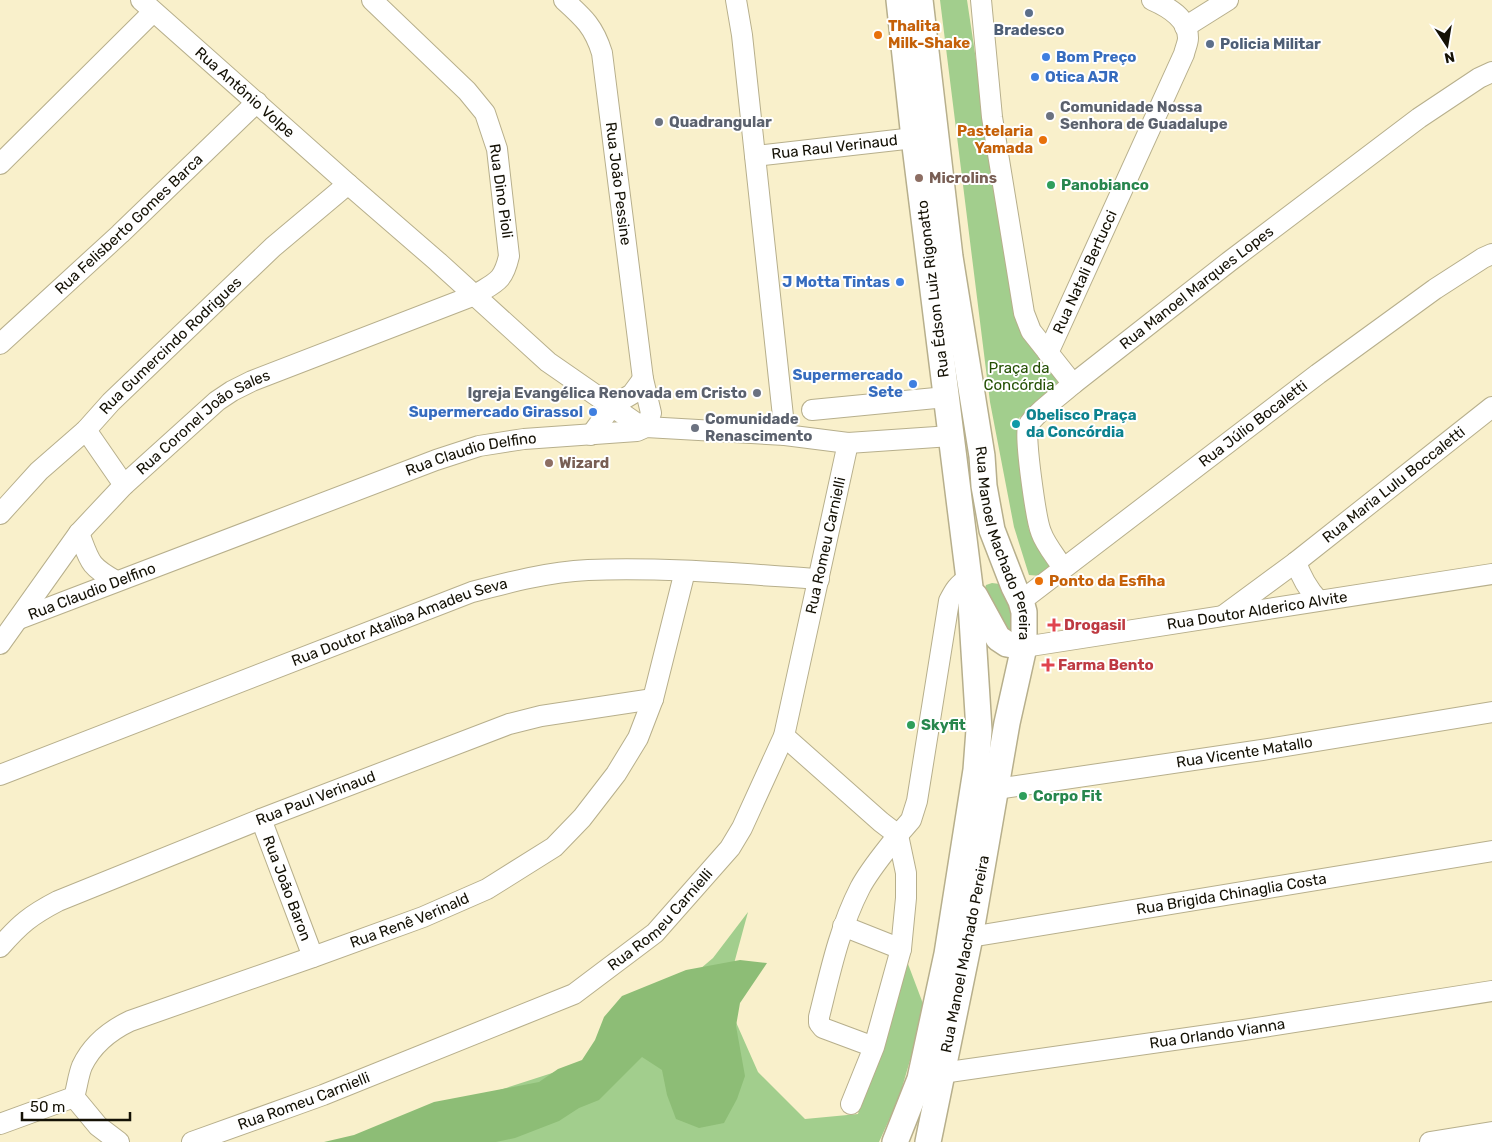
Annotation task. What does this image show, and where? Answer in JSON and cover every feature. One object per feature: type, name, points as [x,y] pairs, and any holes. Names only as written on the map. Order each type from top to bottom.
[{"type":"main road","name":"Rua Édson Luiz Rigonatto","points":[[899,0],[914,138],[969,583]]},
{"type":"main road","name":"Rua Manoel Machado Pereira","points":[[920,0],[950,257],[982,456],[984,486],[992,530],[1024,612],[1024,647],[996,789],[970,937],[928,1142]]},
{"type":"main road","points":[[951,436],[961,437],[972,442],[982,456]]},
{"type":"main road","points":[[1018,594],[1004,575],[990,572],[969,583],[998,638],[1007,644],[1024,647]]},
{"type":"main road","name":"Rua Manoel Machado Pereira","points":[[895,1142],[920,1079],[947,954],[976,770],[979,730],[969,583]]},
{"type":"street","name":"Rua Dino Pioli","points":[[372,0],[467,91],[485,113],[492,131],[497,149],[509,256],[506,271],[500,280],[475,295]]},
{"type":"street","name":"Rua João Pessine","points":[[564,0],[583,18],[597,36],[602,53],[643,379],[651,413],[646,427]]},
{"type":"street","points":[[736,0],[742,35],[756,156],[785,435]]},
{"type":"street","points":[[981,0],[992,117],[1024,312],[1031,331],[1073,384]]},
{"type":"street","points":[[1152,0],[1173,10],[1185,26],[1228,0]]},
{"type":"street","points":[[0,164],[147,6]]},
{"type":"street","name":"Rua Antônio Volpe","points":[[147,6],[348,184]]},
{"type":"street","name":"Rua Natali Bertucci","points":[[1048,353],[1184,54],[1188,39],[1185,26]]},
{"type":"street","name":"Rua Manoel Marques Lopes","points":[[1062,568],[1041,533],[1027,438],[1028,425],[1073,384],[1230,261],[1387,142],[1419,118],[1488,79]]},
{"type":"street","name":"Rua Felisberto Gomes Barca","points":[[0,344],[120,234],[257,102]]},
{"type":"street","name":"Rua Raul Verinaud","points":[[756,156],[914,138]]},
{"type":"street","points":[[348,184],[475,295],[548,362],[636,423],[646,427]]},
{"type":"street","name":"Rua Gumercindo Rodrigues","points":[[0,514],[39,471],[86,430],[111,402],[273,247],[348,184]]},
{"type":"street","name":"Rua Júlio Bocaletti","points":[[1018,594],[1048,582],[1062,568],[1318,374],[1435,289],[1492,254]]},
{"type":"street","name":"Rua Coronel João Sales","points":[[0,644],[79,533],[124,486],[210,407],[232,390],[291,365],[475,295]]},
{"type":"street","points":[[592,435],[612,406],[632,394],[643,379]]},
{"type":"street","points":[[812,410],[946,397]]},
{"type":"street","name":"Rua Maria Lulu Boccaletti","points":[[1220,617],[1296,562],[1492,407]]},
{"type":"street","name":"Rua Claudio Delfino","points":[[18,618],[436,460],[479,446],[524,439],[637,431],[646,427],[785,435],[848,443],[951,436]]},
{"type":"street","points":[[86,430],[124,486]]},
{"type":"street","name":"Rua Romeu Carnielli","points":[[192,1142],[323,1095],[574,994],[655,933],[730,848],[742,828],[784,736],[848,443]]},
{"type":"street","points":[[79,533],[89,560],[98,571],[116,581]]},
{"type":"street","points":[[1296,562],[1300,577],[1318,600]]},
{"type":"street","name":"Rua Doutor Ataliba Amadeu Seva","points":[[0,775],[472,592],[527,578],[587,570],[685,571],[819,579]]},
{"type":"street","name":"Rua Renê Verinald","points":[[74,1098],[82,1067],[97,1043],[114,1028],[422,917],[488,888],[554,848],[582,818],[616,774],[638,738],[653,699],[685,571]]},
{"type":"street","name":"Rua Doutor Alderico Alvite","points":[[1024,647],[1492,574]]},
{"type":"street","points":[[874,1047],[823,1028],[819,1023],[819,1017],[843,926],[860,888],[898,834],[911,820],[916,800],[949,601],[960,582],[969,583]]},
{"type":"street","name":"Rua Paul Verinaud","points":[[0,947],[15,930],[34,914],[58,901],[509,724],[541,716],[653,699]]},
{"type":"street","name":"Rua Vicente Matallo","points":[[996,789],[1262,750],[1492,712]]},
{"type":"street","points":[[784,736],[880,822],[898,834],[906,873],[906,898],[901,949],[874,1047],[851,1104]]},
{"type":"street","name":"Rua João Baron","points":[[261,820],[313,957]]},
{"type":"street","name":"Rua Brigida Chinaglia Costa","points":[[970,937],[1492,851]]},
{"type":"street","points":[[843,926],[901,949]]},
{"type":"street","name":"Rua Orlando Vianna","points":[[942,1073],[1244,1030],[1492,991]]},
{"type":"street","points":[[0,1124],[74,1098],[98,1126],[119,1142]]},
{"type":"street","points":[[1430,1142],[1467,1139],[1492,1132]]},
{"type":"green space","name":"Praça da Concórdia","points":[[940,0],[967,0],[1014,313],[1018,326],[1038,346],[1061,380],[1054,391],[1019,418],[1021,462],[1029,530],[1054,568],[1041,576],[1029,575],[1014,527],[990,402]]},
{"type":"green space","points":[[992,583],[1000,584],[1020,618],[1009,640],[984,591],[986,585]]},
{"type":"green space","points":[[748,912],[732,971],[735,1020],[758,1072],[805,1119],[858,1114],[905,956],[925,1009],[899,1098],[879,1142],[339,1142],[577,1065],[654,1008],[713,958]]},
{"type":"green space","points":[[740,960],[767,963],[740,1003],[736,1026],[745,1076],[737,1099],[724,1123],[699,1128],[676,1119],[667,1095],[662,1070],[642,1057],[599,1100],[579,1108],[559,1121],[515,1138],[496,1142],[324,1142],[354,1135],[434,1102],[539,1082],[558,1069],[582,1060],[595,1040],[604,1017],[622,996],[686,970]]},
{"type":"place","name":"Bradesco","points":[[1029,13]]},
{"type":"place","name":"Thalita Milk-Shake","points":[[878,35]]},
{"type":"place","name":"Policia Militar","points":[[1210,44]]},
{"type":"place","name":"Bom Preço","points":[[1046,57]]},
{"type":"place","name":"Otica AJR","points":[[1035,77]]},
{"type":"place","name":"Comunidade Nossa Senhora de Guadalupe","points":[[1050,116]]},
{"type":"place","name":"Quadrangular","points":[[659,122]]},
{"type":"place","name":"Pastelaria Yamada","points":[[1043,140]]},
{"type":"place","name":"Microlins","points":[[919,178]]},
{"type":"place","name":"Panobianco","points":[[1051,185]]},
{"type":"place","name":"J Motta Tintas","points":[[900,282]]},
{"type":"place","name":"Supermercado Sete","points":[[913,384]]},
{"type":"place","name":"Igreja Evangélica Renovada em Cristo","points":[[757,393]]},
{"type":"place","name":"Supermercado Girassol","points":[[593,412]]},
{"type":"place","name":"Obelisco Praça da Concórdia","points":[[1016,424]]},
{"type":"place","name":"Comunidade Renascimento","points":[[695,428]]},
{"type":"place","name":"Wizard","points":[[549,463]]},
{"type":"place","name":"Ponto da Esfiha","points":[[1039,581]]},
{"type":"place","name":"Drogasil","points":[[1054,625]]},
{"type":"place","name":"Farma Bento","points":[[1048,665]]},
{"type":"place","name":"Skyfit","points":[[911,725]]},
{"type":"place","name":"Corpo Fit","points":[[1023,796]]}]
